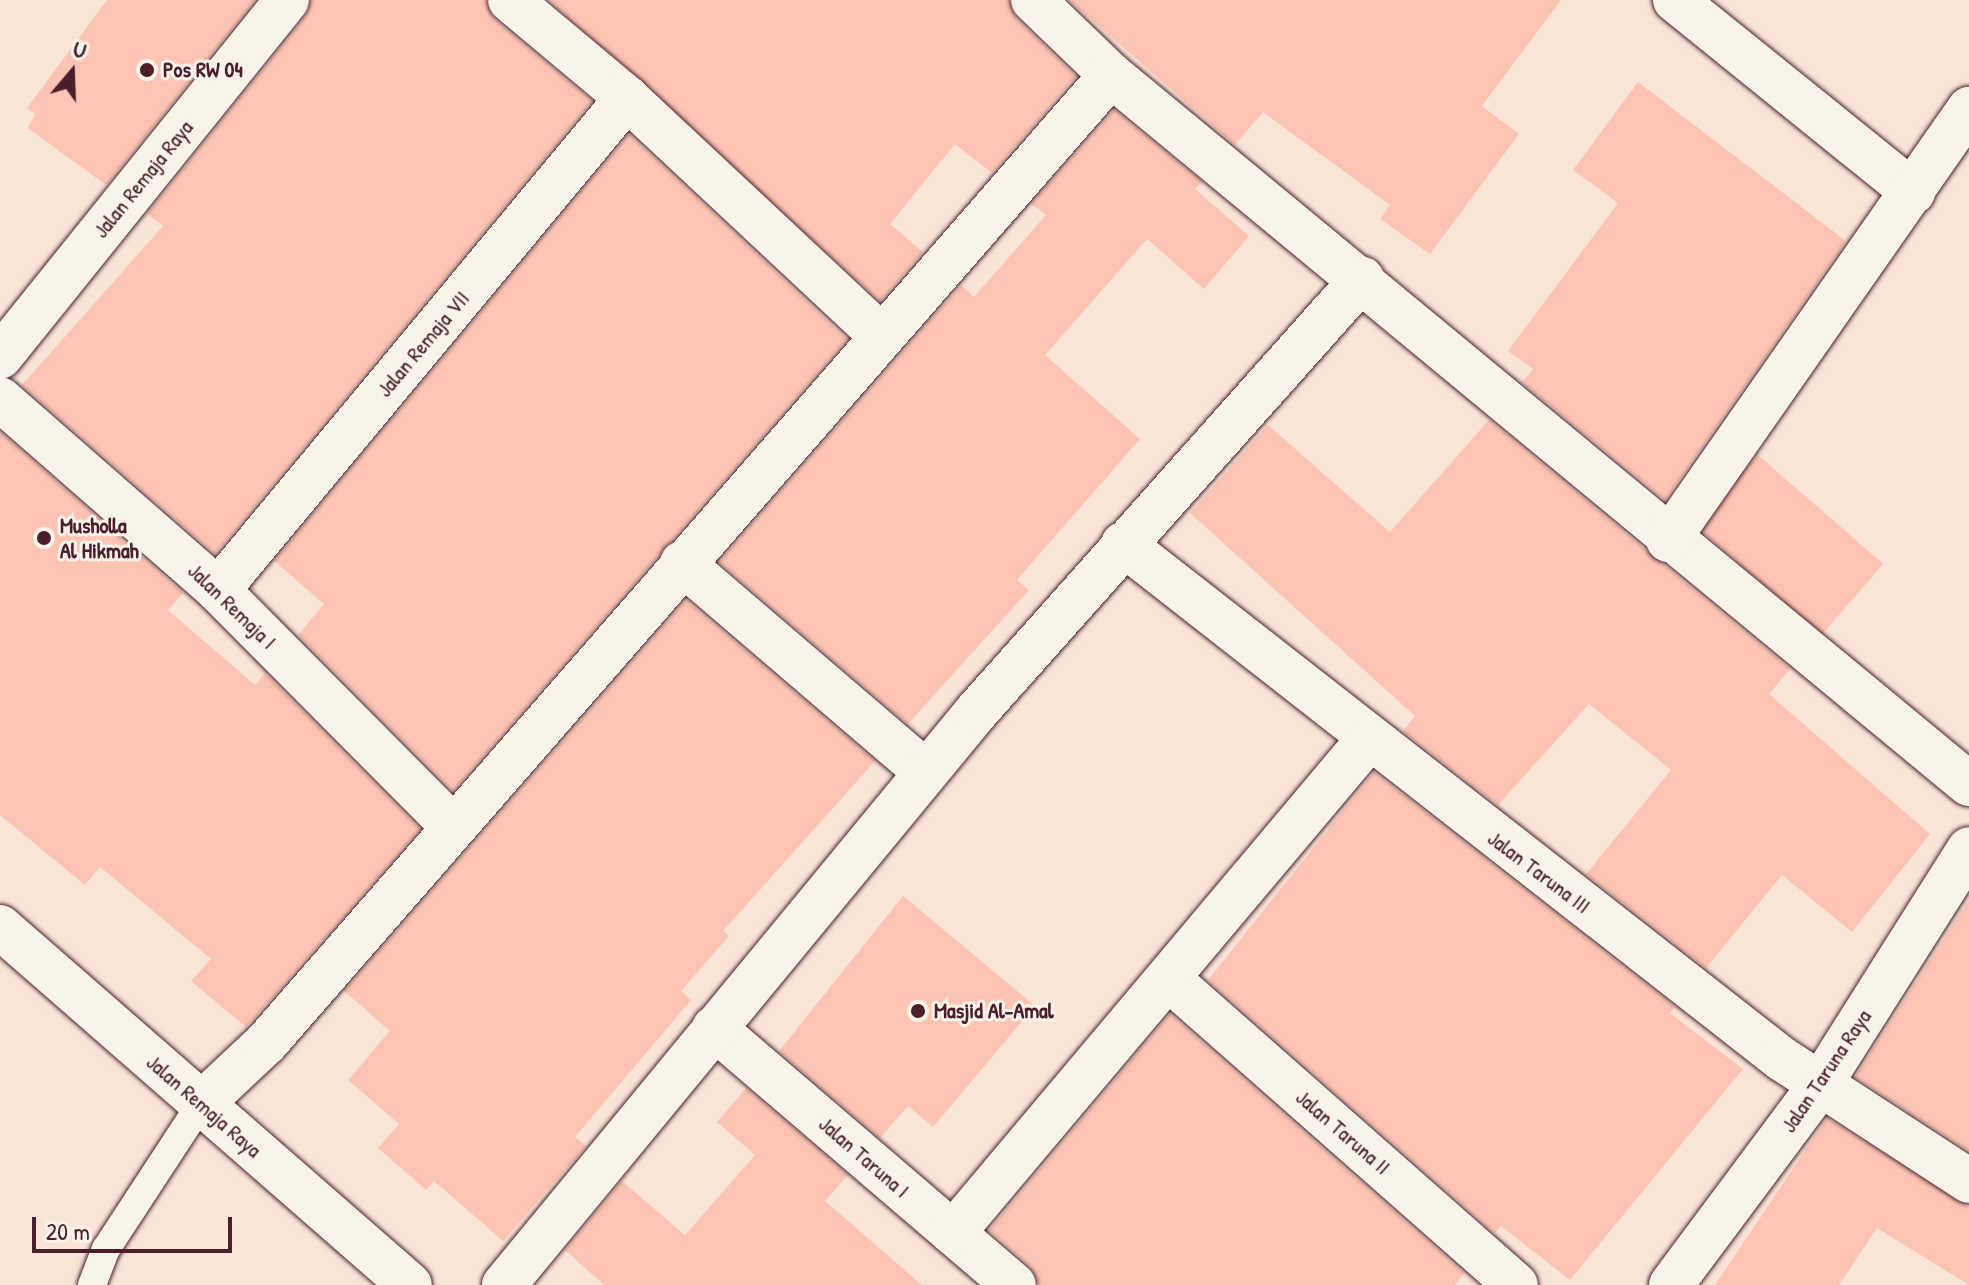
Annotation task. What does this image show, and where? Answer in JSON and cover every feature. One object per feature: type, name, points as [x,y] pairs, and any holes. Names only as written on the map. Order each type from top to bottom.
[{"type":"street","name":"Jalan Remaja Raya","points":[[0,357],[287,0]]},
{"type":"street","points":[[510,0],[627,98],[881,336]]},
{"type":"street","points":[[1033,0],[1111,75],[1362,279],[1668,540],[1969,784]]},
{"type":"street","points":[[1686,4],[1913,192]]},
{"type":"street","points":[[201,1104],[266,1043],[451,825],[1111,75]]},
{"type":"street","name":"Jalan Remaja VII","points":[[218,590],[627,98]]},
{"type":"street","points":[[1668,540],[1969,109]]},
{"type":"street","points":[[504,1285],[926,772],[1123,544],[1362,279]]},
{"type":"street","name":"Jalan Remaja I","points":[[0,399],[218,590],[451,825]]},
{"type":"street","name":"Jalan Taruna III","points":[[1123,544],[1367,741],[1820,1085],[1969,1181]]},
{"type":"street","points":[[682,563],[926,772]]},
{"type":"street","points":[[953,1233],[1170,980],[1367,741]]},
{"type":"street","name":"Jalan Taruna Raya","points":[[1671,1285],[1820,1085],[1969,849]]},
{"type":"street","name":"Jalan Remaja Raya","points":[[0,927],[410,1285]]},
{"type":"street","name":"Jalan Taruna II","points":[[1170,980],[1516,1285]]},
{"type":"street","name":"Jalan Taruna I","points":[[714,1028],[1014,1285]]},
{"type":"lane","points":[[92,1285],[106,1249],[201,1104]]},
{"type":"building","points":[[107,0],[255,0],[106,185],[28,128],[35,114],[27,108]]},
{"type":"building","points":[[311,0],[486,0],[494,19],[592,101],[215,554],[22,385],[163,226],[147,214],[306,16]]},
{"type":"building","points":[[549,0],[1009,0],[1016,18],[1076,76],[992,173],[955,144],[890,224],[923,252],[880,301]]},
{"type":"building","points":[[1069,0],[1561,0],[1482,106],[1519,134],[1430,254],[1380,219],[1390,205],[1263,112],[1235,145]]},
{"type":"building","points":[[1638,82],[1846,241],[1665,500],[1522,382],[1533,369],[1508,351],[1618,203],[1573,170]]},
{"type":"building","points":[[1114,110],[1202,182],[1195,189],[1249,236],[1204,289],[1147,239],[1045,355],[1140,439],[1017,580],[1029,590],[908,724],[719,562],[961,285],[974,297],[1046,215],[1031,204]]},
{"type":"building","points":[[629,134],[847,339],[453,791],[298,635],[324,604],[274,561]]},
{"type":"building","points":[[1489,420],[1790,669],[1769,694],[1930,834],[1852,932],[1782,875],[1706,968],[1586,874],[1671,770],[1589,704],[1498,805],[1403,731],[1415,716],[1190,513],[1268,425],[1390,532]]},
{"type":"building","points":[[0,432],[183,593],[168,610],[255,685],[265,673],[420,829],[246,1027],[191,981],[211,959],[100,867],[85,885],[0,815]]},
{"type":"building","points":[[1758,455],[1883,564],[1822,635],[1696,526]]},
{"type":"building","points":[[686,600],[875,761],[723,931],[729,936],[681,991],[691,1000],[575,1137],[586,1146],[503,1241],[434,1181],[426,1190],[378,1148],[399,1124],[348,1080],[390,1031],[344,991]]},
{"type":"building","points":[[1374,772],[1675,1007],[1670,1013],[1743,1069],[1570,1280],[1501,1226],[1495,1233],[1208,980]]},
{"type":"building","name":"Masjid Al-Amal","points":[[903,896],[1035,1006],[933,1127],[908,1106],[880,1138],[779,1051]]},
{"type":"building","points":[[1969,900],[1969,1151],[1855,1077]]},
{"type":"building","points":[[1170,1014],[1464,1273],[1455,1285],[1038,1285],[1030,1266],[989,1230]]},
{"type":"building","points":[[746,1088],[848,1175],[825,1201],[922,1285],[604,1285],[565,1250],[622,1181],[685,1235],[755,1155],[717,1122]]},
{"type":"building","points":[[1827,1118],[1969,1206],[1969,1285],[1877,1228],[1839,1285],[1715,1285]]},
{"type":"place","name":"Pos RW 04","points":[[147,70]]},
{"type":"place","name":"Musholla Al Hikmah","points":[[44,538]]},
{"type":"place","name":"Masjid Al-Amal","points":[[918,1011]]}]
